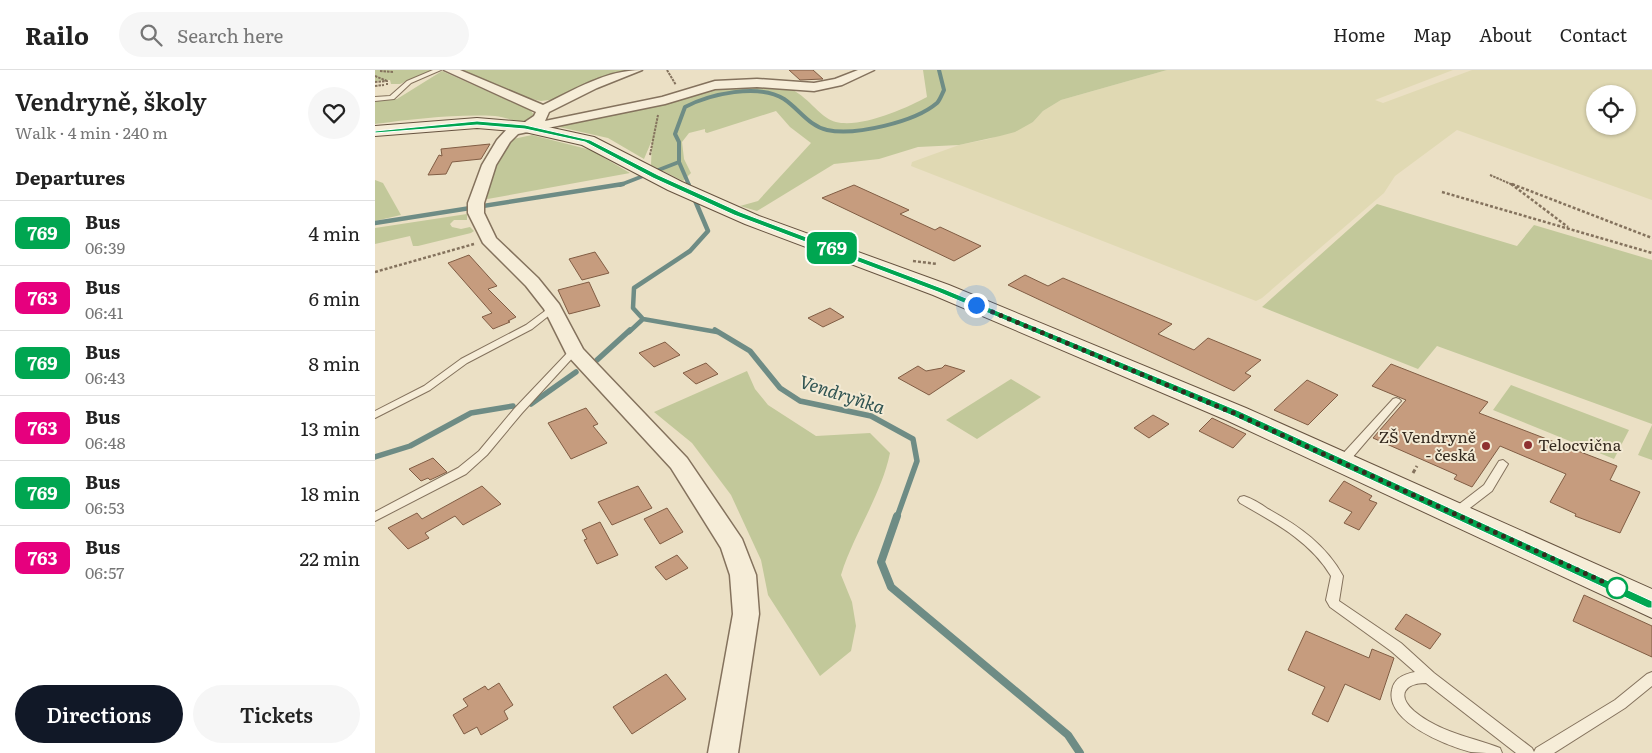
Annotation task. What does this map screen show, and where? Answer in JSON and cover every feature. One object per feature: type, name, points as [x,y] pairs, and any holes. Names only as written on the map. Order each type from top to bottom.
[{"type":"street","points":[[451,70],[543,110]]},
{"type":"street","points":[[525,127],[541,118],[543,110],[593,85],[636,70]]},
{"type":"street","points":[[723,753],[746,614],[743,575],[733,546],[679,463],[574,351],[553,308],[532,282],[489,240],[476,208],[489,165],[504,140],[513,131],[525,127],[665,100],[698,89],[723,85],[757,84],[815,86],[839,82],[868,70]]},
{"type":"street","points":[[375,131],[477,123],[525,127],[587,141],[649,168],[675,186],[707,200],[941,290],[1236,414],[1652,604]]},
{"type":"lane","points":[[375,99],[392,98],[409,82],[438,70]]},
{"type":"lane","points":[[375,415],[427,388],[464,361],[529,327],[553,308]]},
{"type":"lane","points":[[375,517],[462,472],[476,460],[574,351]]},
{"type":"lane","points":[[1342,462],[1396,401]]},
{"type":"lane","points":[[1458,515],[1461,508],[1488,488],[1503,464]]},
{"type":"lane","points":[[1244,500],[1303,536],[1319,549],[1337,576],[1332,600],[1334,604],[1396,647],[1429,677],[1527,753]]},
{"type":"lane","points":[[1429,677],[1406,680],[1398,688],[1397,699],[1403,712],[1419,723],[1470,746],[1495,753]]},
{"type":"lane","points":[[1541,753],[1620,704],[1652,678]]},
{"type":"path","points":[[387,81],[375,74],[380,70],[394,72]]},
{"type":"path","points":[[375,82],[387,81]]},
{"type":"path","points":[[649,168],[657,118],[665,100]]},
{"type":"path","points":[[1490,175],[1652,237]]},
{"type":"path","points":[[1511,184],[1570,228]]},
{"type":"path","points":[[1442,192],[1652,253]]},
{"type":"path","points":[[375,272],[489,240]]},
{"type":"shaded area","points":[[1167,70],[1453,70],[1375,100],[1383,103],[1472,70],[1652,70],[1652,200],[1457,130],[1395,176],[1384,193],[1262,298],[1256,301],[911,166],[912,162],[959,145],[989,139],[1033,122],[1043,111],[1061,100]]},
{"type":"green space","points":[[375,70],[432,70],[400,84],[391,84],[390,80],[375,81]]},
{"type":"green space","points":[[463,70],[628,70],[593,82],[557,99],[541,101],[522,97]]},
{"type":"green space","points":[[923,70],[1167,70],[1061,100],[1043,111],[1033,122],[1015,132],[959,145],[918,147],[879,159],[834,164],[757,211],[740,206],[758,201],[811,143],[790,127],[776,111],[707,133],[705,129],[689,133],[682,142],[684,159],[691,173],[683,181],[651,165],[652,140],[644,159],[608,138],[550,125],[663,98],[720,88],[748,86],[785,87],[798,93],[827,118],[837,122],[863,122],[905,108],[927,97]]},
{"type":"green space","points":[[442,71],[530,110],[535,116],[526,121],[516,121],[495,116],[450,116],[375,124],[375,100],[397,99]]},
{"type":"green space","points":[[532,135],[591,150],[630,173],[482,200],[499,160],[513,139]]},
{"type":"green space","points":[[375,180],[383,183],[401,215],[375,221]]},
{"type":"green space","points":[[1377,204],[1517,246],[1534,225],[1652,260],[1652,424],[1437,346],[1418,369],[1262,307]]},
{"type":"green space","points":[[467,214],[467,220],[454,220],[450,224],[452,227],[461,229],[470,227],[474,231],[471,233],[418,246],[413,246],[410,236],[375,244],[375,228]]},
{"type":"green space","points":[[747,371],[755,389],[768,405],[816,436],[870,433],[890,453],[874,499],[846,559],[841,575],[852,602],[856,626],[851,651],[820,676],[768,595],[761,560],[731,495],[692,443],[654,412]]},
{"type":"green space","points":[[1011,379],[1041,397],[977,439],[946,420]]},
{"type":"green space","points":[[1511,385],[1629,430],[1614,459],[1493,410]]},
{"type":"green space","points":[[1652,425],[1652,460],[1638,455]]},
{"type":"building","points":[[789,70],[813,70],[823,79],[800,80]]},
{"type":"building","points":[[490,144],[481,159],[452,162],[446,174],[428,175],[439,155],[442,156],[441,149]]},
{"type":"building","points":[[854,185],[909,210],[900,214],[935,230],[940,227],[981,246],[954,261],[822,198]]},
{"type":"building","points":[[595,252],[609,273],[582,280],[569,259]]},
{"type":"building","points":[[469,255],[497,286],[488,289],[516,317],[508,321],[510,322],[493,329],[482,317],[492,313],[448,263]]},
{"type":"building","points":[[1025,275],[1048,286],[1063,278],[1172,324],[1158,334],[1194,350],[1208,338],[1261,360],[1245,373],[1251,376],[1234,391],[1008,285]]},
{"type":"building","points":[[589,282],[600,306],[569,314],[558,290]]},
{"type":"building","points":[[830,308],[844,317],[823,327],[808,318]]},
{"type":"building","points":[[665,342],[680,355],[654,367],[639,353]]},
{"type":"building","points":[[706,363],[718,374],[696,384],[683,373]]},
{"type":"building","points":[[1391,364],[1488,402],[1479,413],[1617,466],[1610,480],[1640,492],[1620,533],[1575,516],[1576,514],[1550,502],[1566,474],[1500,446],[1472,487],[1454,479],[1457,475],[1373,438],[1406,400],[1372,386]]},
{"type":"building","points":[[945,365],[965,371],[929,395],[898,378],[918,366],[926,371],[942,368]]},
{"type":"building","points":[[1307,380],[1338,395],[1308,425],[1274,410]]},
{"type":"building","points":[[586,408],[598,424],[593,426],[607,443],[571,459],[548,423]]},
{"type":"building","points":[[1153,415],[1169,424],[1149,438],[1134,428]]},
{"type":"building","points":[[1212,418],[1246,434],[1233,448],[1199,431]]},
{"type":"building","points":[[433,458],[447,472],[430,480],[428,478],[421,481],[409,469]]},
{"type":"building","points":[[1344,481],[1372,496],[1369,500],[1377,503],[1359,530],[1344,523],[1352,512],[1329,501]]},
{"type":"building","points":[[482,486],[501,504],[463,525],[455,516],[425,533],[429,538],[408,549],[388,528],[417,513],[422,519]]},
{"type":"building","points":[[638,486],[652,508],[612,525],[598,502]]},
{"type":"building","points":[[667,508],[683,532],[660,544],[644,519]]},
{"type":"building","points":[[600,522],[618,555],[597,564],[584,540],[587,539],[582,530]]},
{"type":"building","points":[[677,555],[688,568],[666,580],[655,567]]},
{"type":"building","points":[[1584,595],[1652,626],[1652,657],[1573,621]]},
{"type":"building","points":[[1406,614],[1441,634],[1430,649],[1395,629]]},
{"type":"building","points":[[1306,631],[1369,658],[1372,649],[1394,658],[1380,700],[1345,684],[1328,722],[1312,714],[1325,687],[1288,670]]},
{"type":"building","points":[[666,674],[686,699],[632,734],[613,707]]},
{"type":"building","points":[[499,683],[513,705],[504,711],[508,719],[481,735],[477,727],[464,734],[453,715],[468,706],[463,699],[485,686],[488,690]]},
{"type":"waterway","name":"Vendryňka","points":[[679,162],[679,142],[675,134],[685,107],[695,102],[734,92],[748,91],[773,94],[784,99],[809,121],[821,128],[853,131],[884,126],[900,121],[927,110],[937,103],[944,90],[939,70]]},
{"type":"waterway","points":[[622,184],[679,162]]},
{"type":"waterway","name":"Vendryňka","points":[[679,162],[689,185]]},
{"type":"waterway","points":[[375,223],[622,184]]},
{"type":"waterway","name":"Vendryňka","points":[[643,319],[633,308],[634,288],[690,251],[708,231],[688,184]]},
{"type":"waterway","points":[[629,332],[643,319]]},
{"type":"waterway","name":"Vendryňka","points":[[643,319],[717,332]]},
{"type":"waterway","points":[[597,360],[630,330]]},
{"type":"waterway","name":"Vendryňka","points":[[715,330],[750,351],[780,388],[800,401],[871,416],[913,439],[917,461],[897,517]]},
{"type":"waterway","points":[[531,404],[576,372]]},
{"type":"waterway","points":[[375,457],[410,446],[471,413],[513,406]]},
{"type":"waterway","name":"Vendryňka","points":[[897,516],[881,562],[891,587],[1068,735],[1080,753]]},
{"type":"bus line","name":"769","points":[[375,131],[477,123],[525,127],[587,141],[655,176],[752,220],[941,290],[1236,414],[1652,604]]},
{"type":"place","name":"Telocvična","points":[[1528,445]]},
{"type":"place","name":"ZŠ Vendryně - česká","points":[[1486,446]]},
{"type":"route","points":[[976,305],[1236,414],[1617,588]]}]
